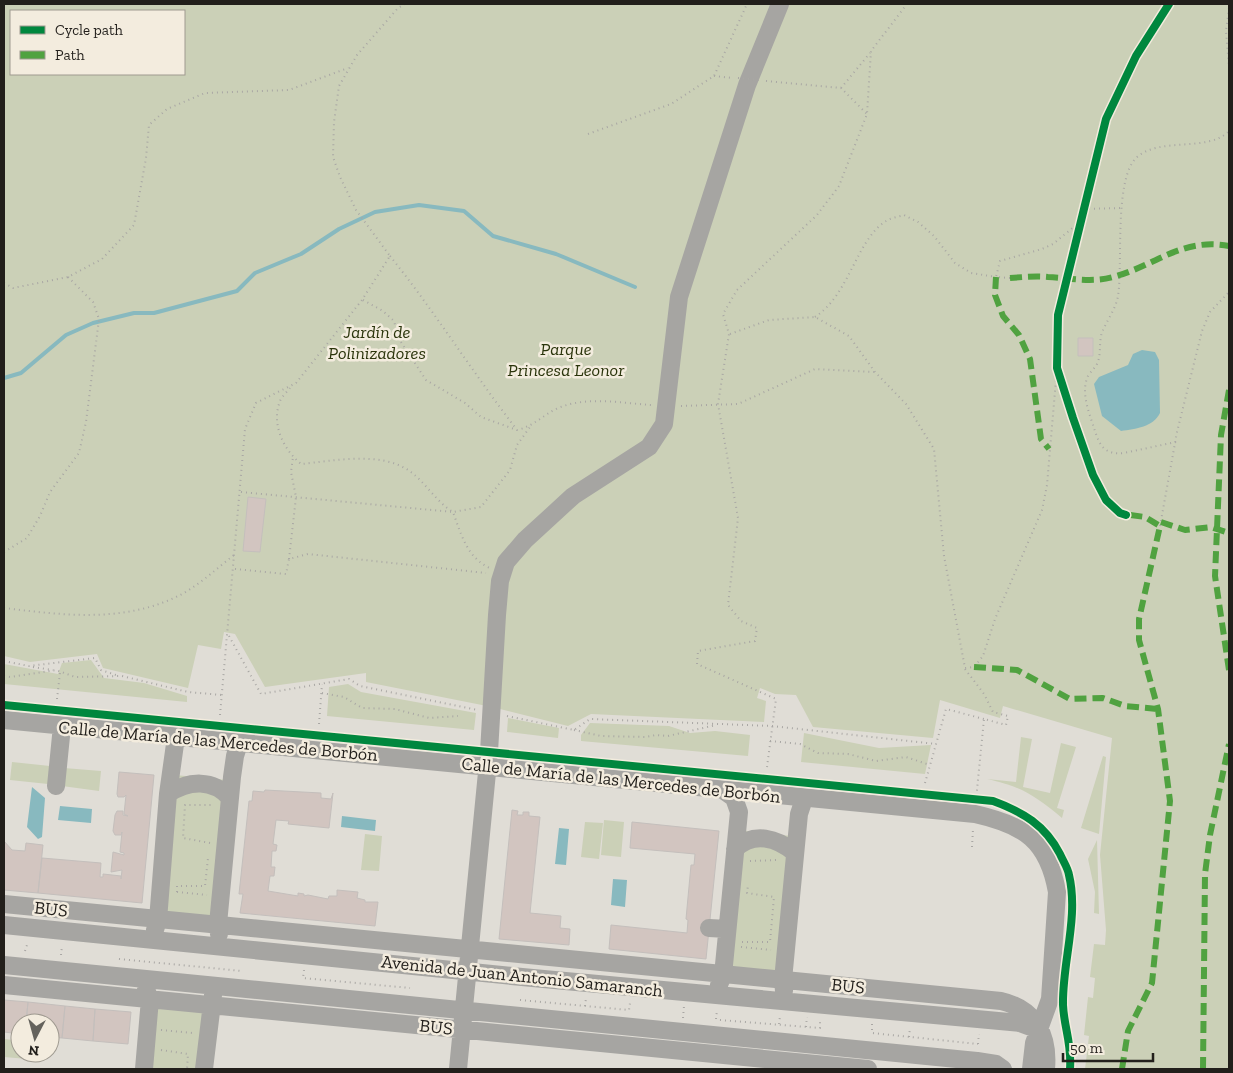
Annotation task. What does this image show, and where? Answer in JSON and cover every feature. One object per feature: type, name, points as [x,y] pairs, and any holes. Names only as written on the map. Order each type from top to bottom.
[{"type":"street","points":[[458,1069],[492,713],[500,581],[504,574],[506,562],[525,540],[573,496],[649,447],[664,424],[679,297],[747,85],[780,4]]},
{"type":"street","name":"Calle de María de las Mercedes de Borbón","points":[[4,720],[487,766],[804,799],[975,814],[1003,820],[1028,835],[1040,846],[1054,876],[1057,892],[1050,999],[1034,1043],[1031,1069]]},
{"type":"street","points":[[56,786],[62,726]]},
{"type":"street","points":[[149,939],[156,929],[158,920],[168,794],[176,737]]},
{"type":"street","points":[[224,946],[219,937],[218,924],[234,756],[239,743]]},
{"type":"street","points":[[168,794],[180,786],[190,784],[215,787],[230,798]]},
{"type":"street","points":[[711,994],[720,983],[723,975],[738,805],[734,798],[724,791]]},
{"type":"street","points":[[787,1001],[783,980],[799,814],[804,799]]},
{"type":"street","points":[[735,849],[743,841],[751,838],[764,838],[780,843],[795,853]]},
{"type":"street","name":"BUS","points":[[4,904],[469,949],[598,955],[723,975],[1001,1001],[1026,1012]]},
{"type":"street","name":"Avenida de Juan Antonio Samaranch","points":[[4,924],[467,972],[1004,1022],[1029,1025],[1039,1030]]},
{"type":"street","points":[[709,928],[727,930]]},
{"type":"street","points":[[4,965],[463,1010],[706,1027],[782,1042],[983,1062],[996,1064],[1003,1069]]},
{"type":"street","points":[[138,979],[150,1000],[144,1069]]},
{"type":"street","points":[[1004,1022],[1026,1012],[1042,999],[1050,981]]},
{"type":"street","name":"BUS","points":[[4,985],[462,1030],[713,1062],[868,1069]]},
{"type":"street","points":[[204,1069],[210,1005],[216,987]]},
{"type":"street","points":[[1026,1012],[1047,1045],[1046,1069]]},
{"type":"street","points":[[706,1027],[713,1062]]},
{"type":"street","points":[[774,1065],[776,1053],[782,1042]]},
{"type":"path","points":[[405,4],[398,8],[357,55],[339,86],[334,122],[333,157],[356,210],[420,293],[479,381],[517,430]]},
{"type":"path","points":[[588,134],[671,104],[714,76],[747,4]]},
{"type":"path","points":[[841,88],[907,4]]},
{"type":"path","points":[[1229,8],[1226,31],[1229,67]]},
{"type":"path","points":[[767,768],[776,700],[697,664],[698,651],[755,641],[757,628],[741,621],[728,605],[738,518],[718,404],[729,334],[722,314],[737,290],[817,215],[839,186],[867,114],[871,51]]},
{"type":"path","points":[[4,283],[13,288],[68,277],[102,259],[134,225],[146,158],[148,125],[166,109],[205,94],[289,90],[349,68]]},
{"type":"path","points":[[714,76],[841,88],[867,114]]},
{"type":"path","points":[[1176,442],[1124,453],[1115,454],[1105,451],[1098,442],[1086,402],[1085,386],[1088,377],[1098,364],[1102,333],[1118,298],[1122,208],[1128,171],[1136,159],[1148,151],[1211,140],[1225,135],[1229,131]]},
{"type":"path","points":[[1084,209],[1122,208]]},
{"type":"path","points":[[729,334],[769,320],[815,316],[826,309],[849,276],[868,240],[886,221],[904,215],[918,222],[934,236],[955,263],[972,273],[1010,278]]},
{"type":"path","points":[[996,277],[1000,261],[1053,244],[1081,221]]},
{"type":"path","points":[[390,256],[362,300],[279,403],[278,422],[280,437],[293,457],[301,464],[358,458],[384,460],[407,469],[425,484],[441,505],[453,512],[466,545],[478,563],[504,574]]},
{"type":"path","points":[[4,552],[27,538],[40,516],[50,492],[79,452],[99,329],[97,310],[93,302],[68,277]]},
{"type":"path","points":[[1160,526],[1176,442],[1202,331],[1210,312],[1229,292]]},
{"type":"path","points":[[362,300],[383,311],[394,321],[399,339],[426,380],[465,402],[481,418],[517,430],[530,427]]},
{"type":"path","points":[[815,316],[849,336],[875,372],[906,404],[934,449],[944,556],[964,668],[984,694],[993,712],[1008,716],[1006,725],[946,709],[925,783]]},
{"type":"path","points":[[240,492],[453,512],[481,507],[510,470],[516,445],[530,427],[555,410],[572,403],[587,401],[666,406],[738,404],[815,368],[875,372]]},
{"type":"path","points":[[964,668],[974,667],[983,656],[996,619],[1042,510],[1047,485],[1057,368]]},
{"type":"path","points":[[220,715],[236,554],[245,429],[256,403],[290,387]]},
{"type":"path","points":[[234,568],[286,574],[290,558],[296,497],[291,472],[293,457]]},
{"type":"path","points":[[4,608],[64,615],[124,614],[176,597],[236,554]]},
{"type":"path","points":[[290,558],[308,554],[504,574]]},
{"type":"path","points":[[228,635],[261,694],[350,680],[360,686],[601,736],[668,736],[719,724]]},
{"type":"path","points":[[29,666],[95,658],[101,670],[188,692],[222,695]]},
{"type":"path","points":[[4,661],[56,670],[75,677],[122,676]]},
{"type":"path","points":[[4,676],[10,677],[56,670]]},
{"type":"path","points":[[57,699],[60,673]]},
{"type":"path","points":[[319,724],[322,684]]},
{"type":"path","points":[[322,692],[344,697],[362,708],[395,709],[429,718],[458,716]]},
{"type":"path","points":[[574,730],[590,719],[772,726],[936,744]]},
{"type":"path","points":[[967,799],[979,802],[984,719]]},
{"type":"path","points":[[770,741],[800,744],[818,753],[848,754],[876,761],[906,757],[930,765]]},
{"type":"path","points":[[177,892],[177,886],[205,886],[210,842],[183,838],[185,805],[214,806],[215,787]]},
{"type":"path","points":[[972,847],[974,820]]},
{"type":"path","points":[[749,868],[750,860],[778,862],[780,843]]},
{"type":"path","points":[[741,947],[742,941],[770,942],[773,915],[774,897],[747,893],[748,877]]},
{"type":"path","points":[[171,891],[210,895]]},
{"type":"path","points":[[52,954],[61,955],[62,946]]},
{"type":"path","points":[[735,946],[774,950]]},
{"type":"path","points":[[18,951],[25,951]]},
{"type":"path","points":[[118,967],[120,951]]},
{"type":"path","points":[[119,959],[242,971]]},
{"type":"path","points":[[304,969],[303,978],[410,988]]},
{"type":"path","points":[[520,1000],[629,1010],[630,1001]]},
{"type":"path","points":[[682,1022],[684,1001]]},
{"type":"path","points":[[1063,1006],[1070,1041],[1071,1060]]},
{"type":"path","points":[[806,1034],[808,1012]]},
{"type":"path","points":[[683,1016],[691,1017]]},
{"type":"path","points":[[706,1027],[820,1028],[820,1019]]},
{"type":"path","points":[[872,1024],[872,1033],[978,1044]]},
{"type":"path","points":[[157,1030],[196,1034]]},
{"type":"path","points":[[162,1037],[163,1030]]},
{"type":"path","points":[[162,1044],[161,1050],[188,1054],[187,1069]]},
{"type":"green space","name":"Parque Princesa Leonor","points":[[4,4],[1229,4],[1229,1069],[1085,1069],[1089,1036],[1084,1035],[1088,997],[1093,998],[1095,978],[1090,977],[1094,944],[1105,945],[1106,930],[1100,855],[1112,738],[1003,706],[1000,718],[940,700],[933,738],[813,727],[796,695],[775,694],[760,688],[757,698],[766,701],[764,722],[591,714],[568,726],[492,707],[366,682],[366,673],[265,687],[235,634],[224,632],[221,649],[198,645],[188,688],[103,668],[97,654],[30,662],[4,656]]},
{"type":"green space","points":[[91,660],[104,678],[144,683],[187,696],[187,702],[4,684],[4,664],[58,674],[62,663]]},
{"type":"green space","points":[[348,684],[361,692],[476,713],[474,730],[327,716],[329,687]]},
{"type":"green space","points":[[508,718],[559,728],[558,738],[507,732]]},
{"type":"green space","points":[[590,723],[669,726],[690,733],[715,731],[750,735],[748,756],[581,741],[581,735]]},
{"type":"green space","points":[[804,733],[879,748],[931,745],[925,774],[801,762]]},
{"type":"green space","points":[[1021,737],[1032,739],[1023,787],[1050,793],[1061,743],[1076,747],[1057,808],[1064,810],[1062,818],[1028,793],[1010,785],[987,779],[1016,782]]},
{"type":"green space","points":[[1103,756],[1106,757],[1099,834],[1081,828]]},
{"type":"green space","points":[[12,762],[50,766],[48,784],[10,780]]},
{"type":"green space","points":[[64,768],[101,771],[99,791],[62,786]]},
{"type":"green space","points":[[175,775],[227,780],[213,919],[161,914]]},
{"type":"green space","points":[[604,820],[624,822],[621,857],[601,855]]},
{"type":"green space","points":[[585,822],[603,823],[599,859],[581,857]]},
{"type":"green space","points":[[739,830],[791,836],[777,974],[726,969]]},
{"type":"green space","points":[[365,834],[382,836],[379,871],[361,870]]},
{"type":"green space","points":[[1097,840],[1099,914],[1094,913],[1095,892],[1088,859]]},
{"type":"green space","points":[[153,1004],[205,1009],[199,1069],[147,1069]]},
{"type":"green space","points":[[5,1039],[10,1040],[10,1058],[4,1057]]},
{"type":"water","points":[[1142,350],[1155,352],[1159,360],[1160,413],[1149,424],[1121,431],[1102,416],[1094,384],[1099,377],[1128,365],[1133,354]]},
{"type":"water","points":[[32,787],[45,798],[42,837],[38,839],[27,827]]},
{"type":"water","points":[[60,806],[92,809],[91,823],[58,820]]},
{"type":"water","points":[[342,816],[376,820],[375,831],[341,827]]},
{"type":"water","points":[[559,828],[569,829],[566,865],[555,864]]},
{"type":"water","points":[[613,879],[627,880],[625,907],[611,905]]},
{"type":"building","points":[[1078,338],[1093,338],[1093,356],[1078,356]]},
{"type":"building","points":[[248,497],[266,499],[260,552],[243,551]]},
{"type":"building","points":[[119,772],[154,775],[142,903],[38,893],[42,858],[101,863],[100,877],[103,877],[103,874],[121,876],[121,879],[122,870],[111,872],[113,852],[124,855],[124,853],[120,852],[122,832],[121,835],[115,835],[113,831],[115,815],[117,811],[123,811],[123,815],[128,816],[124,814],[126,795],[118,797],[117,794]]},
{"type":"building","points":[[265,790],[321,793],[321,798],[331,799],[333,793],[329,828],[288,824],[289,821],[276,820],[273,844],[277,845],[276,851],[272,851],[271,867],[275,867],[274,876],[270,876],[268,891],[298,896],[298,893],[304,894],[304,896],[328,899],[329,896],[337,896],[337,890],[358,892],[357,898],[365,900],[365,902],[378,902],[375,926],[240,913],[243,894],[239,894],[249,801],[252,801],[253,791],[264,792]]},
{"type":"building","points":[[512,810],[518,811],[517,815],[529,812],[529,816],[540,817],[530,913],[561,916],[560,928],[570,929],[569,945],[499,939]]},
{"type":"building","points":[[632,822],[719,831],[706,959],[609,949],[611,925],[687,933],[688,920],[686,919],[691,865],[694,865],[695,854],[630,848]]},
{"type":"building","points":[[4,841],[12,850],[25,851],[26,843],[43,845],[38,893],[4,890]]},
{"type":"building","points":[[4,1000],[28,1002],[27,1013],[10,1013],[10,1033],[4,1032]]},
{"type":"building","points":[[28,1002],[65,1006],[62,1038],[60,1038],[60,1013],[27,1013]]},
{"type":"building","points":[[65,1006],[95,1009],[93,1041],[62,1038]]},
{"type":"building","points":[[95,1009],[131,1012],[128,1044],[93,1041]]},
{"type":"waterway","points":[[4,378],[21,373],[66,335],[93,323],[134,313],[154,313],[237,291],[255,273],[301,254],[339,229],[375,212],[419,205],[464,211],[493,236],[556,254],[635,287]]},
{"type":"marked path","points":[[1010,278],[1105,279],[1128,272],[1183,249],[1212,244],[1229,246]]},
{"type":"marked path","points":[[996,277],[995,295],[1003,316],[1019,335],[1030,359],[1041,439],[1049,449]]},
{"type":"marked path","points":[[1229,390],[1221,435],[1215,576],[1229,670]]},
{"type":"marked path","points":[[1122,1069],[1128,1031],[1152,983],[1170,801],[1158,709],[1139,640],[1139,619],[1160,526],[1145,517],[1123,514]]},
{"type":"marked path","points":[[1161,522],[1185,530],[1211,527],[1229,533]]},
{"type":"marked path","points":[[974,667],[1017,670],[1070,699],[1103,698],[1125,706],[1158,709]]},
{"type":"marked path","points":[[1203,1069],[1205,874],[1210,835],[1229,744]]},
{"type":"cycle path","points":[[1126,515],[1120,513],[1106,500],[1093,475],[1073,418],[1057,368],[1058,315],[1106,119],[1136,56],[1169,4]]},
{"type":"cycle path","points":[[4,705],[993,801],[1014,810],[1040,827],[1054,844],[1067,867],[1072,891],[1072,907],[1063,1005],[1070,1051],[1070,1069]]},
{"type":"park label","name":"Jardín de Polinizadores","points":[[377,342]]}]
